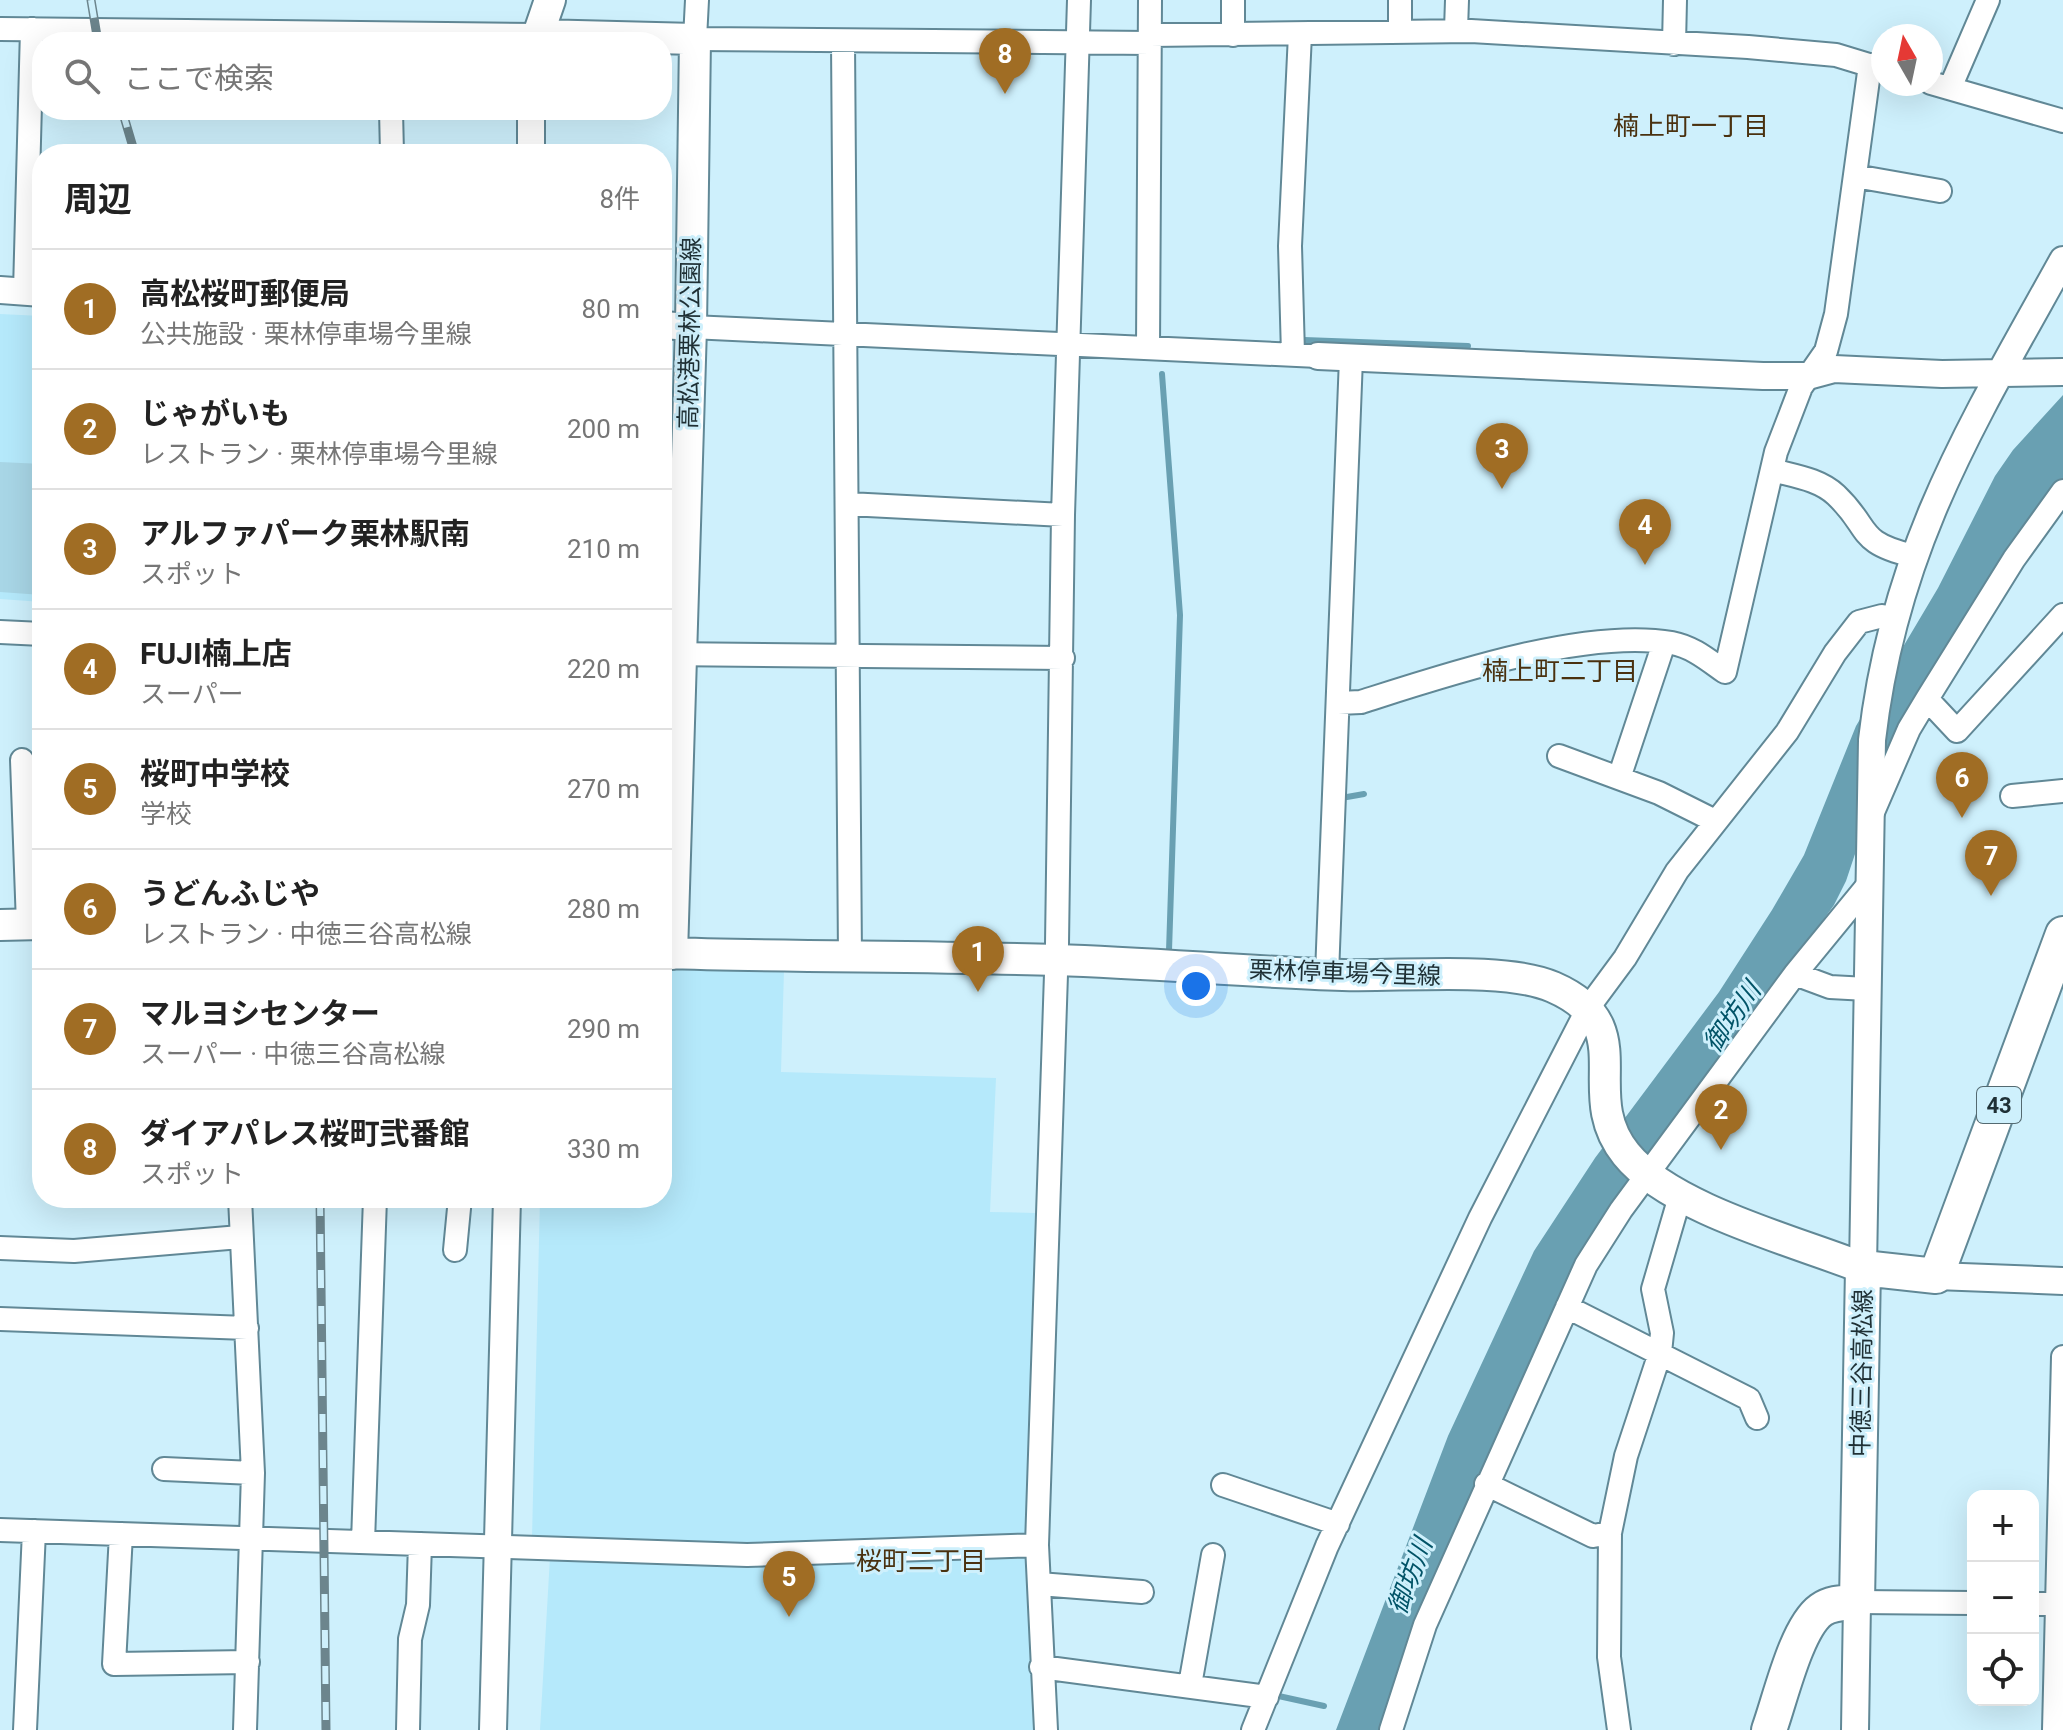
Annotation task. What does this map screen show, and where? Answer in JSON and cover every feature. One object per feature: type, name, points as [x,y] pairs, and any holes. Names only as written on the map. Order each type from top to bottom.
[{"type":"main road","points":[[539,32],[550,0]]},
{"type":"main road","points":[[672,39],[695,39]]},
{"type":"main road","name":"高松港栗林公園線","points":[[672,599],[677,326],[695,39]]},
{"type":"main road","name":"43","points":[[1936,1276],[2054,983],[2063,934]]},
{"type":"main road","name":"栗林停車場今里線","points":[[672,954],[1055,960],[1327,974],[1524,977],[1553,987],[1588,1008]]},
{"type":"main road","points":[[1588,1008],[1603,1032],[1603,1093],[1614,1137],[1645,1172],[1743,1225],[1863,1268]]},
{"type":"main road","name":"中徳三谷高松線","points":[[1857,1602],[1863,1268],[1936,1276]]},
{"type":"main road","points":[[1769,1730],[1805,1628],[1819,1611],[1832,1604],[1857,1602]]},
{"type":"street","points":[[697,0],[695,39],[1078,43],[1233,35],[1456,30],[1836,55],[1871,65]]},
{"type":"street","points":[[1046,1730],[1037,1545],[1079,0]]},
{"type":"street","points":[[1148,348],[1150,0]]},
{"type":"street","points":[[1233,0],[1233,35]]},
{"type":"street","points":[[1400,0],[1400,32]]},
{"type":"street","points":[[1456,30],[1457,0]]},
{"type":"street","points":[[1674,44],[1675,0]]},
{"type":"street","points":[[1943,80],[1988,0]]},
{"type":"street","points":[[0,29],[166,32]]},
{"type":"street","points":[[22,291],[32,29]]},
{"type":"street","points":[[1300,34],[1290,246],[1306,355]]},
{"type":"street","points":[[843,42],[850,958]]},
{"type":"street","points":[[1943,86],[2063,121]]},
{"type":"street","points":[[1338,703],[1361,702],[1516,657],[1606,642],[1664,643],[1694,650],[1725,672],[1772,470],[1801,387],[1826,351],[1836,314],[1855,176],[1871,96]]},
{"type":"street","points":[[391,120],[392,144]]},
{"type":"street","points":[[531,120],[531,144]]},
{"type":"street","points":[[1855,176],[1940,191]]},
{"type":"street","points":[[1863,1268],[1872,740],[1881,674],[1893,618],[1937,494],[1999,373],[2063,260]]},
{"type":"street","points":[[677,326],[1068,347],[1808,376],[1834,369],[2063,372]]},
{"type":"street","points":[[1327,974],[1351,358]]},
{"type":"street","points":[[1772,470],[1815,481],[1837,495],[1879,547],[1913,556]]},
{"type":"street","points":[[1870,820],[1909,729],[2014,559],[2063,491]]},
{"type":"street","points":[[848,504],[1063,515]]},
{"type":"street","points":[[1927,699],[1957,731],[2063,615]]},
{"type":"street","points":[[1253,1730],[1338,1524],[1480,1218],[1588,1008],[1715,821],[1787,732],[1835,653],[1859,622],[1882,616],[1893,618]]},
{"type":"street","points":[[0,632],[32,634]]},
{"type":"street","points":[[1619,778],[1664,643]]},
{"type":"street","points":[[672,654],[1063,658]]},
{"type":"street","points":[[1559,756],[1619,778],[1715,821]]},
{"type":"street","points":[[22,760],[23,925]]},
{"type":"street","points":[[2012,796],[2063,791]]},
{"type":"street","points":[[1391,1730],[1425,1625],[1586,1265],[1645,1172],[1795,974],[1868,885]]},
{"type":"street","points":[[1795,974],[1830,987],[1867,989]]},
{"type":"street","points":[[1619,1730],[1609,1657],[1610,1533],[1626,1456],[1660,1353],[1662,1333],[1653,1289],[1681,1193]]},
{"type":"street","points":[[240,1208],[253,1473],[245,1730]]},
{"type":"street","points":[[363,1542],[375,1208]]},
{"type":"street","points":[[455,1250],[459,1208]]},
{"type":"street","points":[[493,1730],[507,1208]]},
{"type":"street","points":[[0,1248],[74,1251],[240,1237]]},
{"type":"street","points":[[1936,1276],[2063,1281]]},
{"type":"street","points":[[1567,1307],[1749,1399],[1757,1418]]},
{"type":"street","points":[[0,1319],[247,1328]]},
{"type":"street","points":[[2054,1730],[2051,1604],[2063,1357]]},
{"type":"street","points":[[164,1469],[253,1473]]},
{"type":"street","points":[[1486,1484],[1593,1536],[1610,1533]]},
{"type":"street","points":[[1223,1485],[1338,1524]]},
{"type":"street","points":[[0,1530],[747,1555],[1037,1545]]},
{"type":"street","points":[[25,1730],[34,1531]]},
{"type":"street","points":[[121,1534],[114,1664],[248,1662]]},
{"type":"street","points":[[408,1730],[410,1639],[418,1605],[420,1544]]},
{"type":"street","points":[[1190,1685],[1213,1555]]},
{"type":"street","points":[[1039,1584],[1142,1592]]},
{"type":"street","points":[[1855,1730],[1857,1602],[1967,1603]]},
{"type":"street","points":[[1041,1667],[1267,1697]]},
{"type":"shaded area","points":[[0,314],[32,316],[32,601],[0,599]]},
{"type":"shaded area","points":[[0,462],[32,464],[32,594],[0,592]]},
{"type":"shaded area","points":[[672,969],[784,971],[781,1072],[996,1078],[990,1212],[1035,1213],[1029,1535],[748,1546],[532,1538],[540,1208],[672,1208]]},
{"type":"shaded area","points":[[1029,1552],[1037,1730],[540,1730],[550,1557]]},
{"type":"water","name":"御坊川","points":[[2063,395],[2063,480],[2047,500],[1868,815],[1846,881],[1834,905],[1573,1268],[1448,1547],[1380,1730],[1336,1730],[1448,1436],[1534,1251],[1595,1158],[1719,992],[1772,910],[1804,855],[1856,726],[1938,588],[1995,476],[2013,450]]},
{"type":"waterway","points":[[1304,340],[1468,346]]},
{"type":"waterway","points":[[1162,374],[1180,615],[1169,951]]},
{"type":"waterway","points":[[1347,797],[1364,794]]},
{"type":"waterway","points":[[1274,1695],[1324,1706]]},
{"type":"railway","points":[[91,0],[96,32]]},
{"type":"railway","points":[[125,120],[132,144]]},
{"type":"railway","points":[[320,1208],[326,1730]]},
{"type":"place","name":"ダイアパレス桜町弐番館","points":[[1005,94]]},
{"type":"place","name":"アルファパーク栗林駅南","points":[[1502,489]]},
{"type":"place","name":"FUJI楠上店","points":[[1645,565]]},
{"type":"place","name":"うどんふじや","points":[[1962,818]]},
{"type":"place","name":"マルヨシセンター","points":[[1991,896]]},
{"type":"place","name":"高松桜町郵便局","points":[[978,992]]},
{"type":"place","name":"じゃがいも","points":[[1721,1150]]},
{"type":"place","name":"桜町中学校","points":[[789,1617]]},
{"type":"district","name":"楠上町一丁目","points":[[1691,126]]},
{"type":"district","name":"楠上町二丁目","points":[[1560,671]]},
{"type":"district","name":"桜町二丁目","points":[[921,1561]]}]
